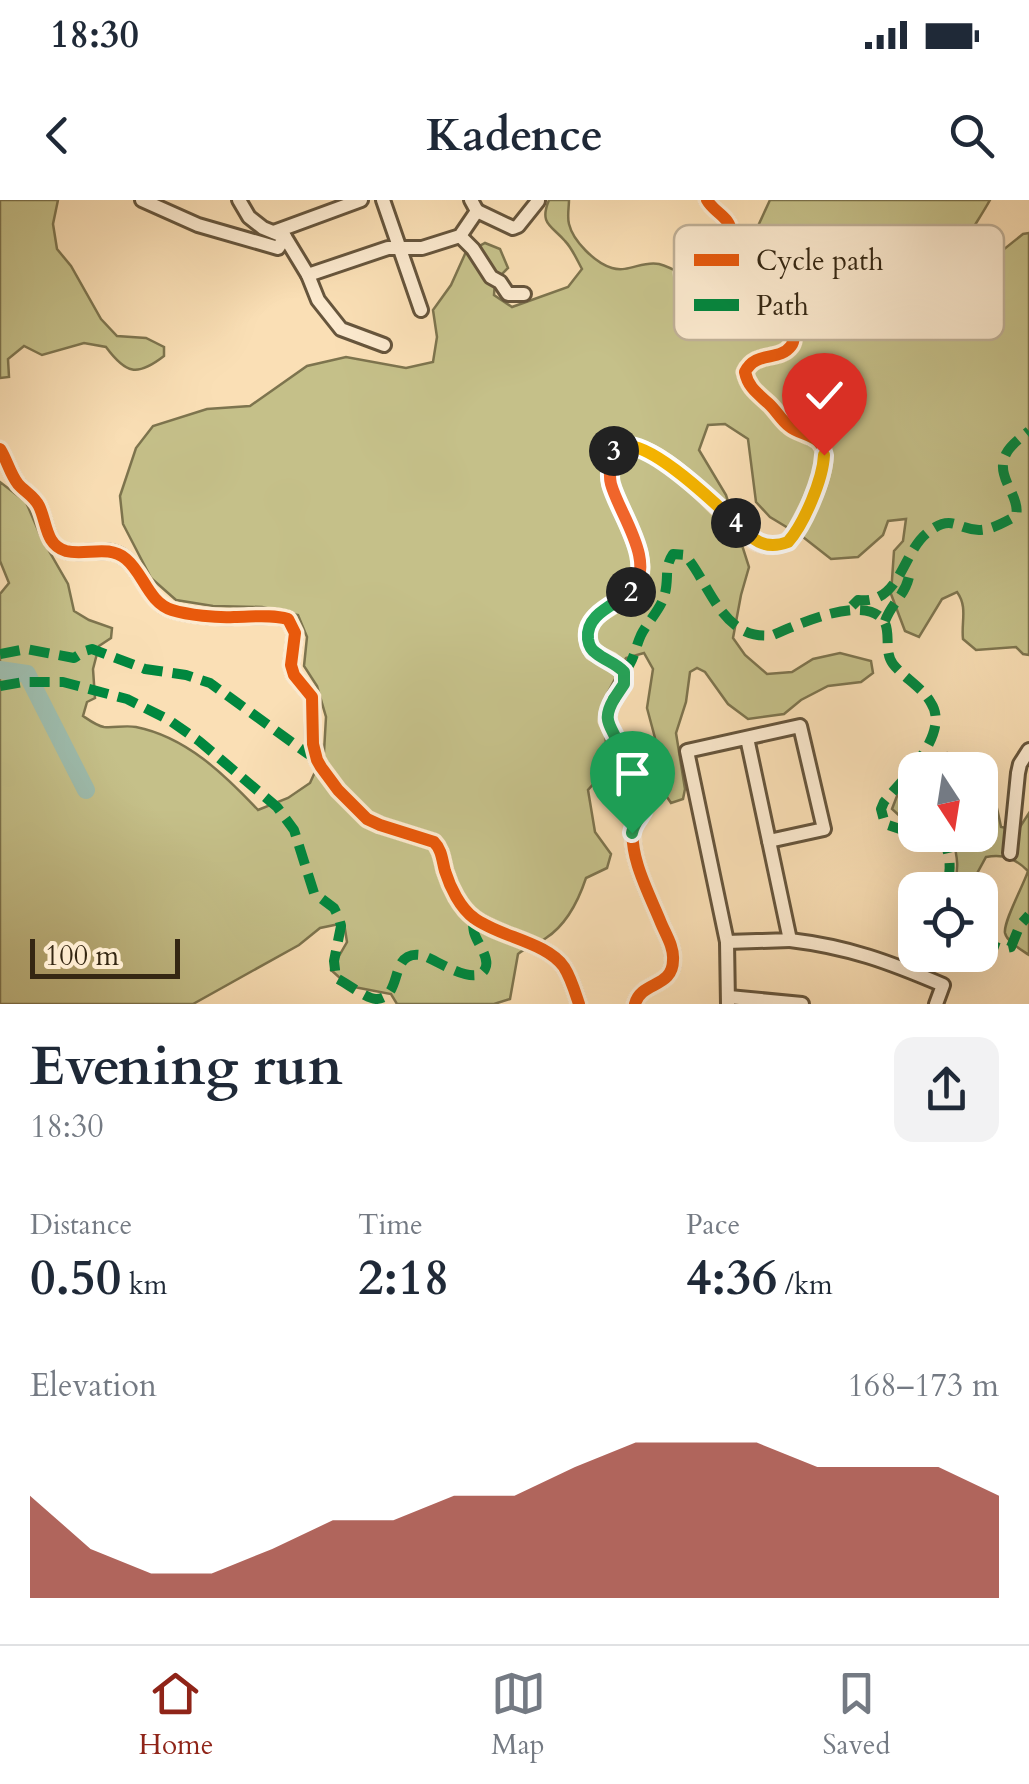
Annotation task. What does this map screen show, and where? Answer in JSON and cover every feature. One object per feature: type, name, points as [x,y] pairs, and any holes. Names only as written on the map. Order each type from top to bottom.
[{"type":"street","points":[[142,200],[198,226],[278,248],[279,234]]},
{"type":"street","points":[[239,200],[249,217],[279,234],[308,275],[318,300],[341,329],[384,345]]},
{"type":"street","points":[[279,234],[362,200]]},
{"type":"street","points":[[383,200],[421,310]]},
{"type":"street","points":[[708,200],[730,225]]},
{"type":"street","points":[[308,275],[388,248],[422,248],[460,236],[476,204],[513,228],[538,201]]},
{"type":"street","points":[[460,236],[508,294],[524,294]]},
{"type":"street","points":[[635,1004],[642,990],[666,979],[674,963],[671,945],[640,872],[632,833],[645,798],[624,771],[619,743],[608,720],[610,705],[624,684],[624,672],[593,652],[588,636],[596,615],[628,594],[640,580],[632,530],[612,486],[614,452],[624,446],[642,450],[691,482],[751,539],[772,546],[788,542],[821,477],[824,455],[818,441],[786,424],[750,388],[745,372],[753,360],[788,350],[793,340]]},
{"type":"street","points":[[0,449],[16,482],[40,508],[47,533],[62,550],[99,550],[122,556],[167,609],[229,618],[288,619],[295,634],[291,665],[294,675],[312,696],[315,754],[338,790],[368,819],[439,846],[446,876],[472,917],[558,960],[580,1004]]},
{"type":"street","points":[[769,840],[824,829],[800,726],[686,751],[727,942],[728,1001],[802,1004]]},
{"type":"street","points":[[747,738],[790,940]]},
{"type":"street","points":[[1010,853],[1018,774],[1029,750]]},
{"type":"street","points":[[727,942],[790,940],[856,951],[943,986],[936,1004]]},
{"type":"shaded area","points":[[0,200],[58,200],[53,224],[57,249],[101,319],[117,336],[146,338],[164,347],[164,356],[139,370],[120,363],[106,347],[84,343],[42,355],[24,346],[8,359],[9,377],[0,378]]},
{"type":"shaded area","points":[[549,200],[569,200],[571,231],[605,265],[618,269],[659,264],[674,271],[674,340],[1004,340],[1004,249],[1029,233],[1029,655],[1016,647],[976,650],[963,639],[963,609],[957,592],[942,599],[919,637],[905,631],[891,594],[894,551],[903,541],[906,519],[888,521],[883,535],[858,557],[831,559],[770,517],[756,502],[748,439],[725,424],[708,425],[699,450],[726,495],[749,567],[733,638],[767,674],[792,672],[813,659],[840,653],[871,661],[873,673],[861,682],[828,686],[784,714],[748,719],[728,704],[705,672],[697,668],[690,672],[676,733],[685,789],[683,799],[671,803],[663,791],[647,708],[653,669],[644,653],[626,658],[607,694],[607,769],[588,790],[595,832],[611,854],[607,868],[586,878],[571,911],[553,933],[518,954],[510,999],[494,1004],[397,1004],[391,994],[349,986],[331,970],[347,942],[344,923],[320,928],[299,945],[193,1004],[0,1004],[0,594],[9,583],[0,561],[0,482],[26,502],[68,584],[74,611],[112,628],[111,638],[99,646],[93,669],[95,698],[87,702],[83,716],[101,726],[154,732],[188,748],[258,810],[288,798],[310,783],[324,752],[326,717],[317,686],[304,666],[307,637],[298,615],[262,607],[176,600],[151,578],[123,524],[120,496],[136,448],[153,426],[207,409],[250,406],[307,366],[346,357],[406,368],[433,362],[437,337],[433,310],[451,285],[465,254],[485,243],[500,249],[508,268],[495,281],[494,295],[512,307],[568,287],[582,269],[570,247],[546,219]]},
{"type":"shaded area","points":[[770,200],[990,200],[975,225],[758,225]]},
{"type":"shaded area","points":[[1029,813],[1029,955],[1005,933],[1028,871],[1014,860],[986,857],[978,872],[957,872],[956,852],[998,852],[998,814],[1001,827],[1018,830]]},
{"type":"waterway","points":[[0,670],[27,674],[86,790]]},
{"type":"marked path","points":[[852,606],[858,600],[883,594],[892,586],[919,542],[935,527],[948,523],[984,530],[1016,516],[1003,463],[1010,447],[1029,431]]},
{"type":"marked path","points":[[624,672],[663,599],[673,554],[685,555],[730,620],[756,635],[773,635],[846,611],[874,613],[883,620],[893,664],[927,697],[935,715],[935,728],[924,752]]},
{"type":"marked path","points":[[885,621],[906,586],[910,571]]},
{"type":"marked path","points":[[0,654],[26,649],[74,658],[92,649],[145,669],[186,675],[210,683],[308,754],[315,754]]},
{"type":"marked path","points":[[0,686],[63,682],[127,699],[169,720],[199,741],[277,807],[294,830],[314,893],[334,908],[339,918],[336,978],[368,997],[377,999],[391,991],[400,966],[411,955],[421,955],[464,974],[480,974],[486,960],[475,936],[472,917]]},
{"type":"marked path","points":[[898,786],[881,809],[885,824],[898,828]]},
{"type":"marked path","points":[[948,852],[949,872]]},
{"type":"marked path","points":[[998,948],[1011,947],[1029,915]]},
{"type":"cycle path","points":[[707,200],[729,225]]},
{"type":"cycle path","points":[[635,1004],[643,991],[668,975],[673,955],[634,850],[633,825],[643,812],[645,798],[624,771],[619,743],[607,721],[611,705],[624,684],[624,672],[593,652],[588,638],[594,618],[633,591],[641,570],[636,545],[611,484],[613,452],[628,447],[646,451],[685,477],[750,539],[767,546],[784,543],[793,536],[817,488],[823,449],[818,441],[786,424],[748,382],[745,372],[755,361],[786,351],[794,340]]},
{"type":"cycle path","points":[[0,449],[15,480],[37,503],[50,538],[59,548],[119,555],[132,565],[157,601],[172,610],[211,617],[288,619],[295,633],[291,665],[294,675],[312,697],[317,760],[338,790],[367,819],[434,842],[464,909],[484,925],[556,958],[569,976],[579,1004]]},
{"type":"route","points":[[632,833],[645,798],[624,771],[619,743],[608,720],[610,705],[624,684],[624,672],[593,652],[588,636],[596,615],[628,594],[640,580],[632,530],[612,486],[614,452],[624,446],[642,450],[691,482],[751,539],[772,546],[788,542],[793,536],[821,477],[824,455]]}]
